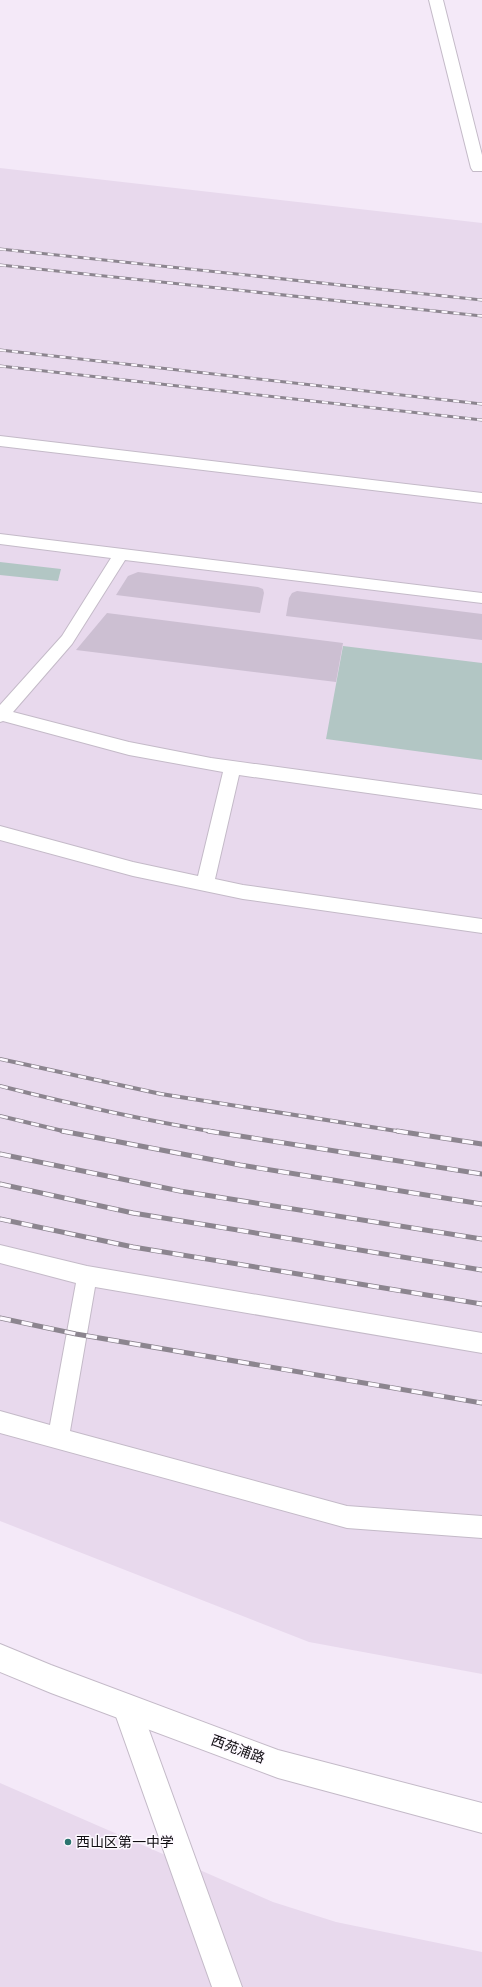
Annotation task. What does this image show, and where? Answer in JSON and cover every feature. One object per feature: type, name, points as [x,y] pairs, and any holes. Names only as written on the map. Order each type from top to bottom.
[{"type":"street","points":[[436,0],[478,168]]},
{"type":"street","name":"西苑浦路","points":[[0,1658],[127,1708],[278,1764],[482,1818]]},
{"type":"street","points":[[127,1708],[227,1987]]},
{"type":"lane","points":[[0,441],[482,498]]},
{"type":"lane","points":[[0,539],[482,598]]},
{"type":"lane","points":[[121,554],[67,640],[1,715],[83,737],[171,757],[232,768],[482,802]]},
{"type":"lane","points":[[205,884],[232,768]]},
{"type":"lane","points":[[0,833],[17,839],[133,869],[243,892],[482,926]]},
{"type":"lane","points":[[0,1254],[87,1276],[482,1343]]},
{"type":"lane","points":[[58,1438],[87,1276]]},
{"type":"lane","points":[[0,1422],[348,1517],[482,1527]]},
{"type":"shaded area","points":[[0,168],[482,223],[482,1674],[309,1642],[0,1521]]},
{"type":"shaded area","points":[[138,572],[258,587],[263,589],[264,593],[260,613],[116,595],[128,576]]},
{"type":"shaded area","points":[[297,591],[482,614],[482,640],[286,616],[289,598],[292,593]]},
{"type":"shaded area","points":[[107,613],[343,643],[336,682],[76,650]]},
{"type":"shaded area","name":"西山区第一中学","points":[[0,1783],[273,1902],[336,1922],[482,1952],[482,1987],[0,1987]]},
{"type":"building","points":[[0,562],[61,569],[58,581],[0,575]]},
{"type":"building","points":[[343,646],[482,663],[482,760],[326,739]]},
{"type":"railway","points":[[0,249],[482,300]]},
{"type":"railway","points":[[0,265],[482,316]]},
{"type":"railway","points":[[0,350],[482,404]]},
{"type":"railway","points":[[0,366],[482,420]]},
{"type":"railway","points":[[0,1059],[161,1094],[403,1132]]},
{"type":"railway","points":[[0,1086],[107,1111],[215,1132]]},
{"type":"railway","points":[[0,1116],[66,1132]]},
{"type":"railway","points":[[62,1131],[66,1132]]},
{"type":"railway","points":[[208,1131],[482,1174]]},
{"type":"railway","points":[[397,1131],[482,1144]]},
{"type":"railway","points":[[66,1132],[240,1165],[482,1204]]},
{"type":"railway","points":[[0,1154],[180,1191],[482,1239]]},
{"type":"railway","points":[[0,1184],[133,1213],[482,1270]]},
{"type":"railway","points":[[0,1219],[133,1247],[482,1304]]},
{"type":"railway","points":[[0,1318],[76,1334],[482,1403]]},
{"type":"place","name":"西山区第一中学","points":[[68,1842]]}]
